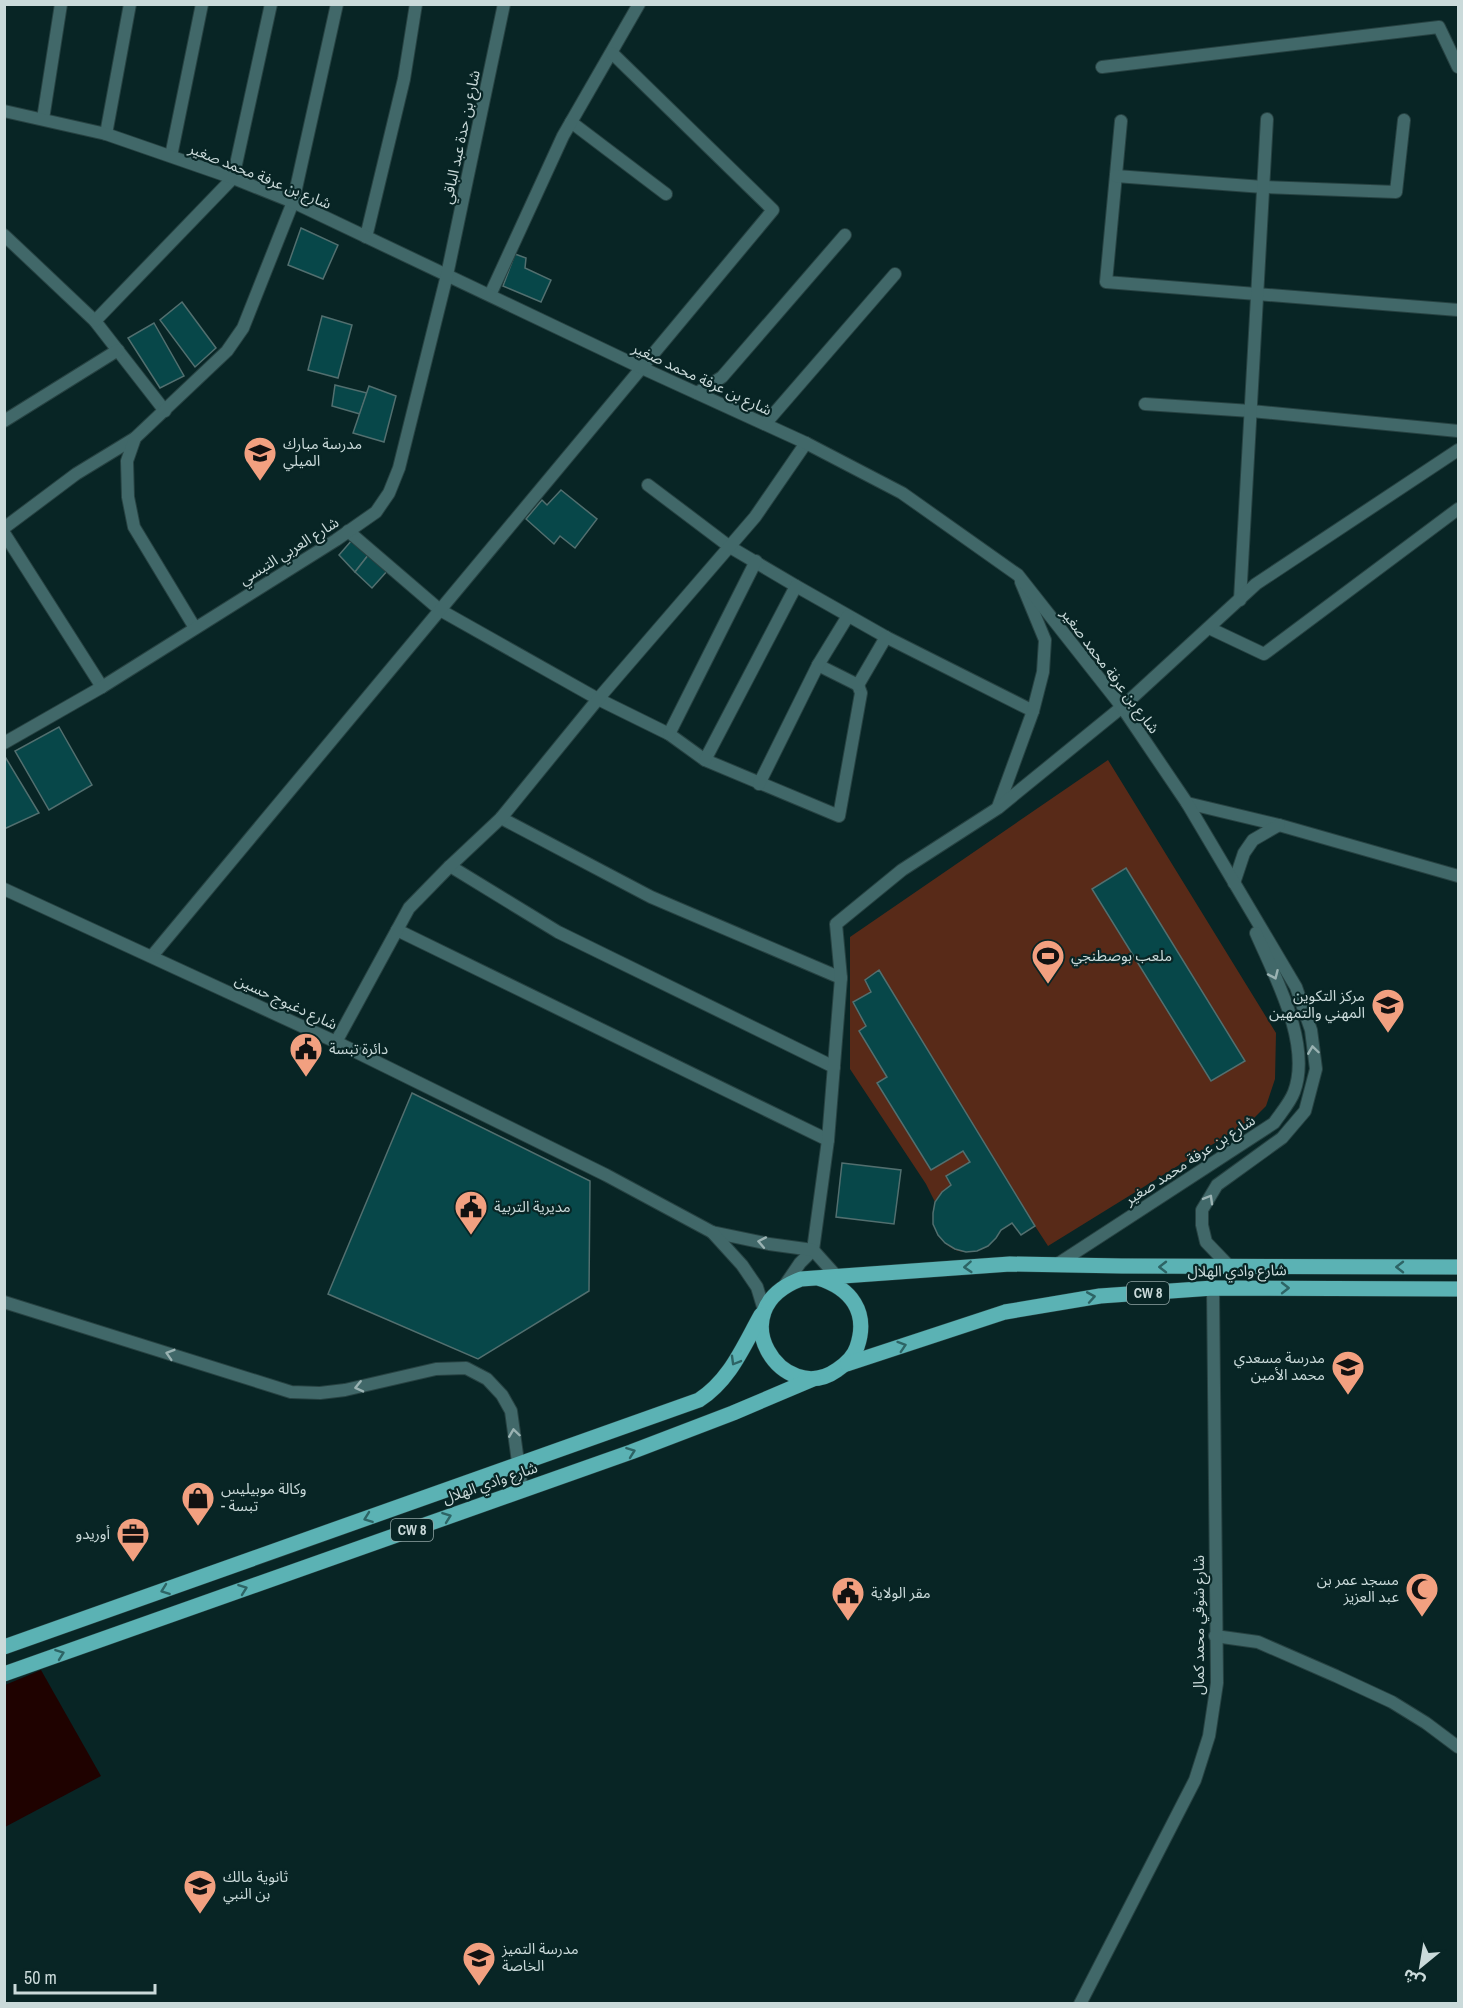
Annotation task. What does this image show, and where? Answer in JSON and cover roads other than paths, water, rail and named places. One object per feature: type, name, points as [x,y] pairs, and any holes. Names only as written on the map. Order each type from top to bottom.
[{"type":"main road","name":"شارع وادي الهلال","points":[[837,1277],[1010,1264],[1458,1267]]},
{"type":"main road","name":"CW 8","points":[[818,1278],[837,1277]]},
{"type":"main road","points":[[818,1278],[833,1282],[846,1292],[856,1305],[861,1320],[861,1335],[856,1351],[847,1364],[832,1373],[816,1378],[799,1376],[783,1370],[771,1358],[763,1343],[761,1327],[764,1310],[772,1296],[785,1284],[801,1279],[818,1278]]},
{"type":"main road","name":"شارع وادي الهلال","points":[[847,1364],[1005,1312],[1100,1296],[1213,1288],[1458,1289]]},
{"type":"main road","name":"شارع وادي الهلال","points":[[4,1647],[699,1400],[722,1382],[764,1310]]},
{"type":"main road","name":"شارع وادي الهلال","points":[[4,1674],[522,1491],[733,1413],[816,1378]]},
{"type":"street","points":[[43,120],[61,4]]},
{"type":"street","points":[[106,134],[130,4]]},
{"type":"street","points":[[171,156],[202,4]]},
{"type":"street","points":[[95,321],[233,178],[271,4]]},
{"type":"street","points":[[102,687],[4,530],[76,474],[135,438],[227,351],[243,328],[293,202],[337,4]]},
{"type":"street","points":[[366,237],[404,79],[416,4]]},
{"type":"street","name":"شارع بن حدة عبد الباقي","points":[[447,275],[504,4]]},
{"type":"street","points":[[490,295],[563,136],[639,4]]},
{"type":"street","points":[[1102,67],[1439,27],[1458,67]]},
{"type":"street","points":[[152,956],[773,210],[612,53]]},
{"type":"street","name":"شارع بن عرفة محمد صغير","points":[[4,111],[106,134],[233,178],[293,202],[642,368],[806,443],[903,493],[1018,575],[1122,707],[1187,803],[1296,987],[1311,1030],[1316,1069],[1305,1111],[1282,1138],[1217,1185],[1202,1210],[1202,1225],[1206,1242],[1230,1267]]},
{"type":"street","points":[[1240,600],[1267,119]]},
{"type":"street","points":[[1116,176],[1263,187],[1396,192],[1404,120]]},
{"type":"street","points":[[1121,121],[1106,282],[1458,310]]},
{"type":"street","points":[[571,122],[666,194]]},
{"type":"street","points":[[4,235],[95,321],[165,411]]},
{"type":"street","points":[[697,393],[722,377],[845,235]]},
{"type":"street","points":[[765,424],[895,274]]},
{"type":"street","name":"شارع العربي التبسي","points":[[4,744],[102,687],[376,512],[389,493],[396,476],[447,275]]},
{"type":"street","points":[[6,416],[118,350]]},
{"type":"street","points":[[1145,404],[1458,430]]},
{"type":"street","points":[[135,438],[127,461],[128,497],[134,527],[195,628]]},
{"type":"street","points":[[336,1042],[409,908],[501,818],[598,699],[755,517],[806,443]]},
{"type":"street","points":[[785,1284],[813,1250],[828,1140],[841,978],[836,924],[902,870],[998,808],[1122,707],[1256,584],[1458,450]]},
{"type":"street","points":[[648,485],[730,547],[796,586],[886,637],[1033,711]]},
{"type":"street","points":[[1209,628],[1264,654],[1458,509]]},
{"type":"street","points":[[348,531],[440,610],[598,699],[669,734],[705,760],[839,816],[861,693],[858,685],[818,665]]},
{"type":"street","points":[[669,734],[756,561]]},
{"type":"street","points":[[998,808],[1033,711],[1043,672],[1045,640],[1018,575]]},
{"type":"street","points":[[705,760],[796,586]]},
{"type":"street","points":[[759,784],[818,665],[848,616]]},
{"type":"street","points":[[858,685],[886,637]]},
{"type":"street","points":[[1187,803],[1279,825],[1458,876]]},
{"type":"street","points":[[501,818],[651,897],[841,978]]},
{"type":"street","points":[[1234,883],[1244,853],[1253,840],[1279,825]]},
{"type":"street","points":[[450,866],[558,932],[834,1067]]},
{"type":"street","name":"شارع بن عرفة محمد صغير","points":[[1056,1265],[1274,1123],[1294,1092],[1299,1064],[1296,1030],[1234,883]]},
{"type":"street","name":"شارع دغبوج حسين","points":[[4,889],[336,1042],[606,1175],[712,1232]]},
{"type":"street","points":[[397,930],[828,1140]]},
{"type":"street","points":[[712,1232],[769,1244],[813,1250],[837,1277],[846,1292]]},
{"type":"street","points":[[712,1232],[742,1265],[757,1287],[764,1310]]},
{"type":"street","name":"شارع شوقي محمد كمال","points":[[1080,2004],[1195,1780],[1209,1736],[1217,1683],[1213,1288]]},
{"type":"street","points":[[4,1302],[291,1392],[329,1392],[436,1369],[466,1368],[487,1379],[502,1395],[511,1410],[522,1491]]},
{"type":"street","points":[[1215,1636],[1258,1642],[1336,1676],[1392,1702],[1458,1744]]},
{"type":"place","name":"مدرسة مبارك الميلي","points":[[260,482]]},
{"type":"place","name":"ملعب بوصطنجي","points":[[1048,985]]},
{"type":"place","name":"مركز التكوين المهني والتمهين","points":[[1388,1034]]},
{"type":"place","name":"دائرة تبسة","points":[[306,1078]]},
{"type":"place","name":"مديرية التربية","points":[[471,1236]]},
{"type":"place","name":"مدرسة مسعدي محمد الأمين","points":[[1348,1396]]},
{"type":"place","name":"وكالة موبيليس - تبسة","points":[[198,1527]]},
{"type":"place","name":"أوريدو","points":[[133,1563]]},
{"type":"place","name":"مسجد عمر بن عبد العزيز","points":[[1422,1618]]},
{"type":"place","name":"مقر الولاية","points":[[848,1622]]},
{"type":"place","name":"ثانوية مالك بن النبي","points":[[200,1915]]},
{"type":"place","name":"مدرسة التميز الخاصة","points":[[479,1987]]}]
